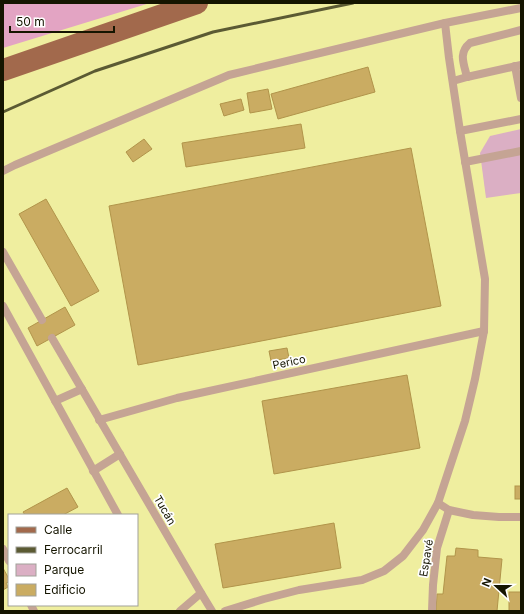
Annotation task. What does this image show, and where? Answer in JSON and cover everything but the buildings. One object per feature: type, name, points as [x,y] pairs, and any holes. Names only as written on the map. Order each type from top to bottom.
[{"type":"main road","points":[[3,70],[197,3]]},
{"type":"lane","points":[[3,171],[229,75],[445,23],[521,8]]},
{"type":"lane","points":[[225,611],[300,590],[362,580],[384,571],[403,556],[423,530],[438,502],[465,421],[475,379],[484,331],[485,279],[460,131],[445,23]]},
{"type":"lane","points":[[467,77],[462,55],[466,47],[470,44],[521,30]]},
{"type":"lane","points":[[453,81],[518,65],[521,98]]},
{"type":"lane","points":[[460,131],[521,119]]},
{"type":"lane","points":[[465,162],[521,151]]},
{"type":"lane","points":[[3,252],[42,320]]},
{"type":"lane","points":[[3,306],[117,514]]},
{"type":"lane","name":"Perico","points":[[99,420],[177,398],[484,331]]},
{"type":"lane","name":"Tucán","points":[[52,338],[212,611]]},
{"type":"lane","points":[[55,401],[82,389]]},
{"type":"lane","points":[[93,471],[120,454]]},
{"type":"lane","points":[[438,502],[449,510],[473,515],[521,517]]},
{"type":"lane","name":"Espavé","points":[[432,611],[437,548],[449,510]]},
{"type":"lane","points":[[3,549],[8,559]]},
{"type":"lane","points":[[180,611],[201,593]]},
{"type":"green space","points":[[521,129],[521,193],[486,198],[480,153],[490,136]]},
{"type":"shaded area","points":[[3,3],[150,3],[3,48]]},
{"type":"railway","points":[[3,112],[95,71],[213,32],[353,3]]}]
